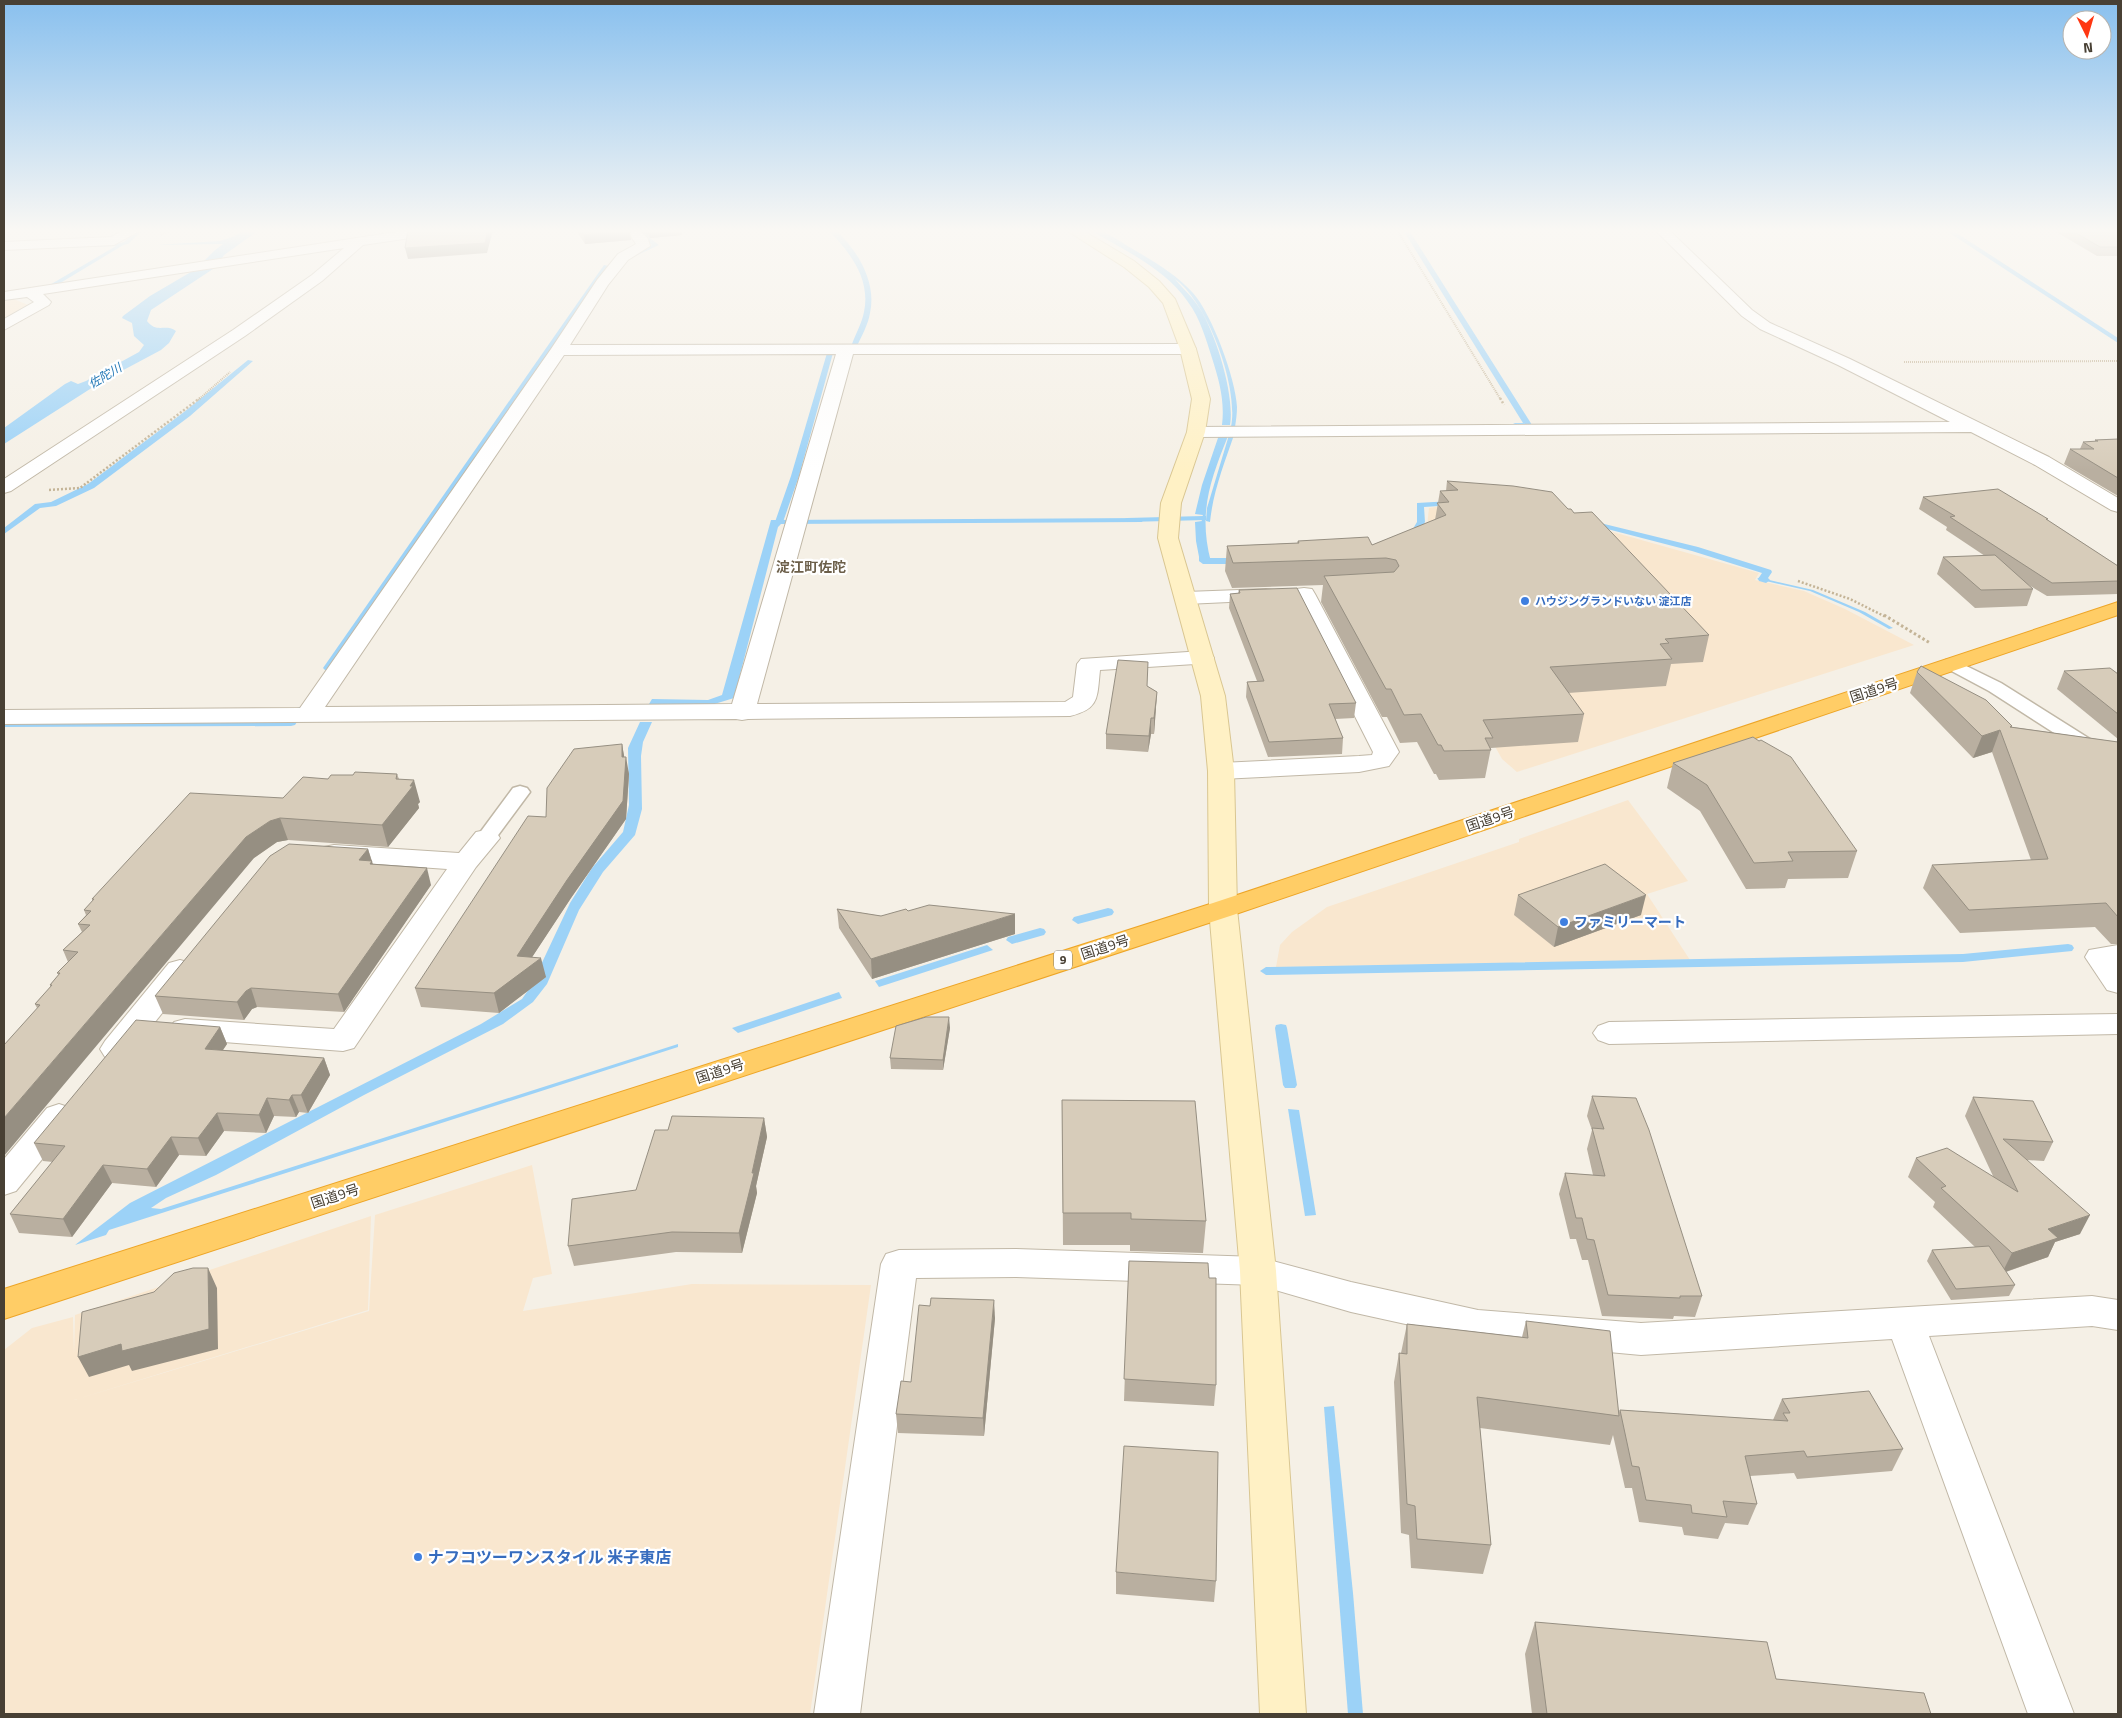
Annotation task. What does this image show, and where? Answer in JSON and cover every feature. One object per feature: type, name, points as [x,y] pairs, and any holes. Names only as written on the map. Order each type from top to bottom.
[{"type":"highway","name":"国道9号","points":[[4,1304],[1223,909],[2118,608]]},
{"type":"street","points":[[4,325],[30,310]]},
{"type":"street","points":[[4,487],[175,378],[271,310]]},
{"type":"street","points":[[308,714],[585,310]]},
{"type":"street","points":[[1173,310],[1188,349],[1201,399],[1196,432],[1170,503],[1168,538],[1213,696],[1220,771],[1223,909],[1258,1271],[1283,1714]]},
{"type":"street","points":[[1745,310],[1765,326],[1844,362],[2042,461],[2118,506]]},
{"type":"street","points":[[742,712],[846,349]]},
{"type":"street","points":[[559,350],[1188,349]]},
{"type":"street","points":[[1196,432],[1975,428]]},
{"type":"street","points":[[1186,598],[1314,594],[1386,752],[1380,761],[1359,764],[1220,771]]},
{"type":"street","points":[[4,717],[243,717],[308,714],[1070,708],[1085,700],[1089,664],[1203,658]]},
{"type":"street","points":[[135,1025],[344,1040],[466,862],[486,838]]},
{"type":"street","points":[[308,851],[466,862]]},
{"type":"street","points":[[98,1070],[197,950]]},
{"type":"street","points":[[2118,954],[2100,957],[2118,983]]},
{"type":"street","points":[[1609,1033],[2118,1024]]},
{"type":"street","points":[[4,1182],[79,1092]]},
{"type":"street","points":[[837,1714],[900,1264],[1016,1263],[1258,1271],[1351,1297],[1478,1325],[1641,1339],[2092,1311],[2118,1315]]},
{"type":"street","points":[[1905,1323],[2052,1714]]},
{"type":"lane","points":[[1955,663],[1995,686],[2096,752]]},
{"type":"lane","points":[[486,838],[520,792]]},
{"type":"path","points":[[1445,310],[1517,430]]},
{"type":"path","points":[[1903,362],[2118,361]]},
{"type":"path","points":[[42,490],[62,491],[80,488],[212,389],[230,372]]},
{"type":"path","points":[[1798,581],[1832,591],[1898,622],[1955,663]]},
{"type":"shaded area","points":[[4,310],[18,310],[4,318]]},
{"type":"shaded area","points":[[1447,505],[1577,522],[1759,573],[1755,580],[1804,591],[1845,609],[1914,645],[1517,772],[1502,759],[1436,641],[1427,526],[1429,508]]},
{"type":"shaded area","points":[[1628,800],[1688,881],[1647,894],[1690,960],[1276,967],[1280,945],[1292,932],[1327,907],[1519,842],[1519,839]]},
{"type":"shaded area","name":"ナフコツーワンスタイル 米子東店","points":[[532,1165],[552,1274],[533,1278],[523,1311],[692,1284],[871,1285],[810,1714],[4,1714],[4,1350],[32,1328],[73,1317],[74,1354],[75,1315],[371,1216],[368,1310],[74,1400],[369,1311],[375,1215]]},
{"type":"water","name":"佐陀川","points":[[131,310],[151,310],[147,321],[151,325],[176,331],[169,343],[161,350],[101,382],[4,444],[4,428],[65,384],[71,381],[78,384],[86,381],[139,352],[144,345],[134,336],[132,323],[122,318]]},
{"type":"water","points":[[1193,310],[1200,310],[1218,349],[1230,398],[1230,425],[1222,425],[1222,399],[1217,374]]},
{"type":"water","points":[[1201,310],[1204,310],[1208,316],[1228,365],[1236,395],[1237,415],[1235,427],[1231,427],[1230,390],[1225,369],[1209,326]]},
{"type":"water","points":[[1219,435],[1228,436],[1211,483],[1208,497],[1206,528],[1211,562],[1200,562],[1195,522],[1202,521],[1200,517],[1203,515],[1195,514],[1202,485]]},
{"type":"water","points":[[1229,435],[1234,435],[1216,489],[1210,522],[1206,521],[1207,508]]},
{"type":"water","points":[[1144,518],[1142,522],[781,524],[778,527],[734,698],[708,706],[649,704],[652,699],[708,700],[722,695],[771,520]]},
{"type":"water","points":[[1768,572],[1771,573],[1765,579],[1813,590],[1865,612],[1893,628],[1889,629],[1859,612],[1810,591],[1757,579]]},
{"type":"water","points":[[640,722],[652,722],[643,742],[641,756],[642,809],[635,835],[603,872],[579,910],[547,984],[533,1002],[503,1024],[364,1095],[216,1175],[166,1198],[151,1208],[161,1209],[678,1044],[678,1047],[109,1230],[106,1235],[75,1245],[130,1203],[481,1024],[522,999],[531,986],[570,903],[592,868],[623,832],[629,805],[628,748]]},
{"type":"water","points":[[987,945],[993,950],[879,987],[875,981]]},
{"type":"water","points":[[839,992],[842,998],[738,1033],[732,1028]]},
{"type":"water","points":[[1288,1109],[1299,1110],[1316,1215],[1305,1216]]},
{"type":"water","points":[[1334,1406],[1363,1714],[1348,1714],[1324,1407]]},
{"type":"building","points":[[2118,439],[2118,478],[2070,449],[2094,449],[2083,442]]},
{"type":"building","points":[[1447,481],[1513,486],[1552,492],[1574,513],[1592,512],[1709,635],[1665,639],[1669,643],[1660,644],[1672,659],[1550,667],[1584,714],[1483,720],[1493,738],[1485,738],[1491,750],[1444,751],[1441,745],[1438,745],[1421,714],[1404,715],[1391,689],[1386,689],[1324,576],[1394,572],[1399,566],[1396,560],[1386,558],[1233,563],[1227,546],[1299,543],[1298,541],[1368,537],[1372,545],[1446,515],[1437,503],[1449,502],[1440,491],[1458,490]]},
{"type":"building","points":[[1998,489],[2048,519],[2046,519],[2118,566],[2118,581],[2052,583],[1950,517],[1955,516],[1923,497]]},
{"type":"building","points":[[1995,555],[2033,589],[1981,590],[1943,557]]},
{"type":"building","points":[[1297,588],[1356,703],[1329,704],[1343,738],[1269,742],[1247,682],[1264,681],[1230,594],[1240,593],[1239,590]]},
{"type":"building","points":[[1118,660],[1148,662],[1147,686],[1157,692],[1154,718],[1151,718],[1149,736],[1106,734]]},
{"type":"building","points":[[1921,666],[1986,700],[2012,726],[2010,727],[2118,742],[2118,917],[2106,903],[1969,910],[1932,865],[2048,859],[2000,730],[1982,736],[1917,672]]},
{"type":"building","points":[[2110,668],[2118,674],[2118,714],[2064,671]]},
{"type":"building","points":[[1753,737],[1791,757],[1857,851],[1788,852],[1793,861],[1754,863],[1707,785],[1673,763]]},
{"type":"building","points":[[622,744],[622,757],[626,757],[623,801],[567,880],[517,956],[541,958],[494,993],[415,988],[528,816],[546,817],[547,788],[574,749]]},
{"type":"building","points":[[355,772],[397,774],[396,779],[414,780],[410,786],[413,786],[382,825],[280,818],[270,821],[246,837],[4,1118],[4,1045],[40,1005],[35,1004],[60,973],[57,973],[78,952],[63,950],[90,925],[78,924],[91,911],[84,910],[94,899],[92,899],[190,793],[283,798],[303,777],[328,779],[331,775],[353,775]]},
{"type":"building","points":[[289,844],[368,849],[359,860],[372,861],[370,864],[427,868],[338,994],[251,988],[237,1002],[155,996],[270,856]]},
{"type":"building","points":[[1605,864],[1646,895],[1558,927],[1518,895]]},
{"type":"building","points":[[929,905],[1015,914],[871,959],[837,909],[881,916]]},
{"type":"building","points":[[926,1017],[949,1017],[943,1060],[890,1058],[896,1026]]},
{"type":"building","points":[[136,1020],[220,1027],[205,1049],[324,1058],[301,1095],[292,1095],[289,1100],[267,1098],[259,1115],[217,1113],[198,1138],[171,1137],[147,1169],[103,1165],[63,1219],[10,1214],[65,1146],[34,1143]]},
{"type":"building","points":[[1592,1096],[1636,1098],[1649,1130],[1702,1296],[1680,1296],[1680,1298],[1608,1295],[1594,1240],[1587,1239],[1582,1218],[1576,1218],[1565,1173],[1605,1176],[1592,1128],[1604,1129]]},
{"type":"building","points":[[1973,1097],[2033,1101],[2053,1142],[2003,1139],[2090,1215],[2048,1229],[2058,1238],[2012,1253],[1941,1188],[1946,1186],[1916,1158],[1947,1148],[2018,1192]]},
{"type":"building","points":[[1062,1100],[1195,1101],[1206,1221],[1131,1219],[1131,1213],[1063,1213]]},
{"type":"building","points":[[672,1116],[764,1118],[752,1173],[754,1173],[739,1233],[672,1232],[568,1246],[572,1199],[636,1190],[655,1130],[668,1130]]},
{"type":"building","points":[[1989,1246],[2015,1285],[1956,1289],[1932,1250]]},
{"type":"building","points":[[1129,1261],[1208,1263],[1209,1278],[1216,1278],[1216,1385],[1124,1379]]},
{"type":"building","points":[[193,1268],[208,1268],[209,1329],[122,1351],[121,1344],[78,1357],[82,1312],[154,1292],[174,1273]]},
{"type":"building","points":[[931,1298],[994,1300],[983,1418],[896,1414],[901,1381],[911,1382],[919,1305],[930,1306]]},
{"type":"building","points":[[1526,1321],[1610,1331],[1619,1416],[1477,1397],[1491,1545],[1417,1539],[1415,1506],[1407,1504],[1399,1353],[1407,1354],[1407,1324],[1528,1338]]},
{"type":"building","points":[[1869,1391],[1903,1449],[1807,1457],[1804,1451],[1745,1456],[1757,1504],[1723,1501],[1727,1517],[1692,1513],[1691,1505],[1646,1500],[1639,1467],[1632,1466],[1620,1410],[1788,1421],[1783,1413],[1790,1413],[1782,1399]]},
{"type":"building","points":[[1124,1446],[1218,1452],[1216,1581],[1116,1572]]},
{"type":"building","points":[[1535,1622],[1767,1642],[1776,1679],[1924,1693],[1931,1714],[1547,1714]]},
{"type":"waterway","points":[[328,668],[575,310]]},
{"type":"waterway","points":[[841,346],[854,346],[868,310]]},
{"type":"waterway","points":[[1456,310],[1528,425],[1515,425]]},
{"type":"waterway","points":[[2071,310],[2118,341]]},
{"type":"waterway","points":[[779,522],[795,476],[830,353]]},
{"type":"waterway","points":[[4,532],[38,506],[53,504],[91,486],[187,414],[250,361]]},
{"type":"waterway","points":[[1412,537],[1421,522],[1420,505],[1451,503]]},
{"type":"waterway","points":[[1127,520],[1203,518]]},
{"type":"waterway","points":[[1591,522],[1695,549],[1768,572],[1762,579],[1766,580]]},
{"type":"waterway","points":[[1203,555],[1203,561],[1241,561]]},
{"type":"waterway","points":[[4,724],[291,723],[300,710]]},
{"type":"waterway","points":[[1078,920],[1108,912]]},
{"type":"waterway","points":[[1012,940],[1040,932]]},
{"type":"waterway","points":[[1266,971],[1963,958],[2068,948]]},
{"type":"waterway","points":[[1281,1028],[1290,1085]]},
{"type":"place","name":"ハウジングランドいない 淀江店","points":[[1525,601]]},
{"type":"place","name":"ファミリーマート","points":[[1564,922]]},
{"type":"place","name":"ナフコツーワンスタイル 米子東店","points":[[418,1557]]},
{"type":"district","name":"淀江町佐陀","points":[[811,567]]}]
